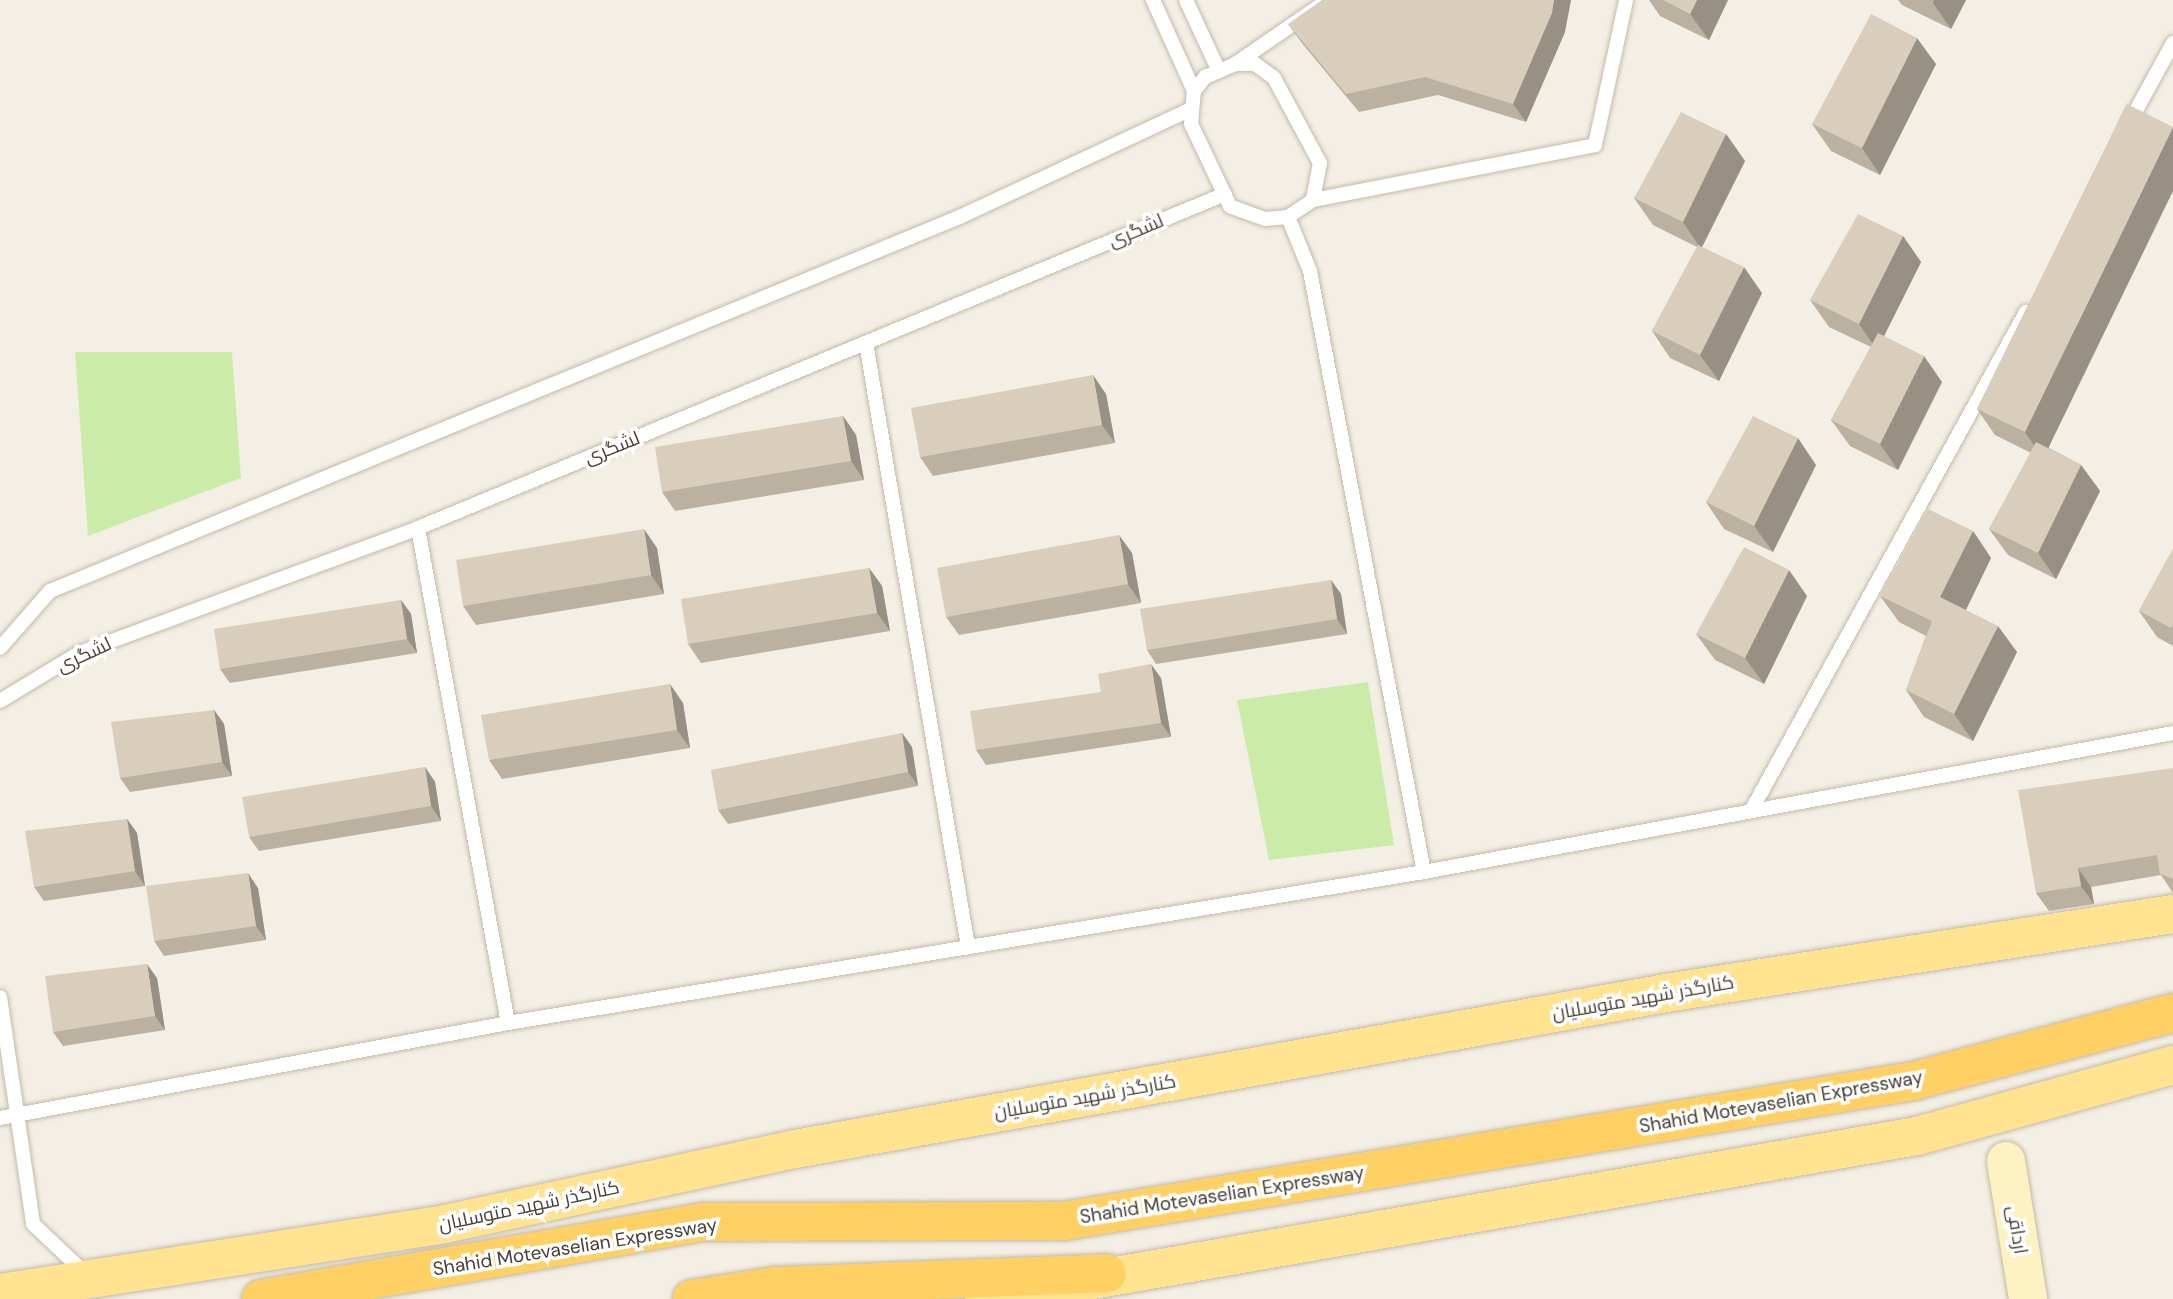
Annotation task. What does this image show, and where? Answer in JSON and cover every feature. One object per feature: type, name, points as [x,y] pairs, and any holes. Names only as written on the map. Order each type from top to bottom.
[{"type":"highway","name":"Shahid Motevaselian Expressway","points":[[261,1299],[704,1222],[1064,1221],[1913,1081],[2173,1013]]},
{"type":"highway","points":[[692,1299],[775,1286],[1107,1273]]},
{"type":"main road","name":"کنارگذر شهید متوسلیان","points":[[0,1293],[446,1224],[795,1149],[1597,1005],[2173,914]]},
{"type":"main road","points":[[984,1299],[1107,1273],[1917,1136],[2173,1065]]},
{"type":"main road","points":[[446,1224],[668,1228]]},
{"type":"street","name":"ارداقی","points":[[2006,1161],[2028,1299]]},
{"type":"lane","points":[[1153,0],[1194,91]]},
{"type":"lane","points":[[1186,0],[1219,69]]},
{"type":"lane","points":[[1328,0],[1235,64],[1219,69],[1194,91],[1189,110],[1225,194],[1241,214],[1288,217],[1312,200],[1595,145],[1626,0]]},
{"type":"lane","points":[[2119,141],[2173,43]]},
{"type":"lane","points":[[1235,64],[1255,64],[1275,78],[1320,163],[1312,200]]},
{"type":"lane","points":[[0,648],[50,590],[962,216],[1189,110]]},
{"type":"lane","name":"لشگری","points":[[0,701],[79,653],[418,528],[1225,194]]},
{"type":"lane","points":[[1288,217],[1310,271],[1424,872]]},
{"type":"lane","points":[[1751,811],[2032,299]]},
{"type":"lane","points":[[866,343],[968,947]]},
{"type":"lane","points":[[418,528],[508,1023]]},
{"type":"lane","points":[[0,1118],[508,1023],[1424,872],[2173,733]]},
{"type":"lane","points":[[0,998],[33,1224],[90,1279]]},
{"type":"green space","points":[[75,352],[232,352],[241,478],[88,536]]},
{"type":"green space","points":[[1368,682],[1394,845],[1269,860],[1237,700]]},
{"type":"building","points":[[1322,0],[1554,0],[1552,13],[1513,104],[1425,77],[1346,94],[1288,24]]},
{"type":"building","points":[[1663,0],[1697,0],[1690,14]]},
{"type":"building","points":[[1871,14],[1917,38],[1862,148],[1812,124]]},
{"type":"building","points":[[2127,104],[2173,127],[2025,432],[1977,409]]},
{"type":"building","points":[[1681,112],[1726,134],[1683,222],[1634,198]]},
{"type":"building","points":[[1858,214],[1903,236],[1859,324],[1810,300]]},
{"type":"building","points":[[1698,245],[1744,267],[1700,355],[1652,331]]},
{"type":"building","points":[[1878,333],[1924,356],[1880,444],[1831,420]]},
{"type":"building","points":[[1093,375],[1102,425],[920,457],[911,408]]},
{"type":"building","points":[[843,416],[851,461],[662,492],[655,447]]},
{"type":"building","points":[[1753,416],[1798,438],[1754,526],[1706,502]]},
{"type":"building","points":[[2036,442],[2081,465],[2038,553],[1989,529]]},
{"type":"building","points":[[1928,509],[1973,531],[1940,597],[1998,626],[1954,714],[1906,690],[1932,621],[1880,596]]},
{"type":"building","points":[[644,529],[651,575],[463,606],[456,560]]},
{"type":"building","points":[[1119,535],[1128,584],[946,617],[937,568]]},
{"type":"building","points":[[1744,547],[1789,570],[1745,658],[1696,634]]},
{"type":"building","points":[[2173,549],[2173,624],[2171,628],[2139,611]]},
{"type":"building","points":[[869,568],[877,613],[688,644],[681,599]]},
{"type":"building","points":[[1331,580],[1337,619],[1147,650],[1140,609]]},
{"type":"building","points":[[401,600],[407,639],[220,669],[214,629]]},
{"type":"building","points":[[1151,664],[1161,723],[976,750],[970,711],[1101,692],[1098,674]]},
{"type":"building","points":[[670,684],[677,730],[489,760],[481,715]]},
{"type":"building","points":[[214,710],[222,762],[120,778],[111,722]]},
{"type":"building","points":[[902,733],[908,772],[718,810],[711,770]]},
{"type":"building","points":[[425,767],[431,806],[249,837],[242,797]]},
{"type":"building","points":[[2173,768],[2173,879],[2160,874],[2157,855],[2078,868],[2081,886],[2036,893],[2018,790]]},
{"type":"building","points":[[127,819],[135,871],[34,887],[25,831]]},
{"type":"building","points":[[248,873],[256,926],[154,941],[146,886]]},
{"type":"building","points":[[147,964],[155,1016],[53,1032],[45,976]]}]
